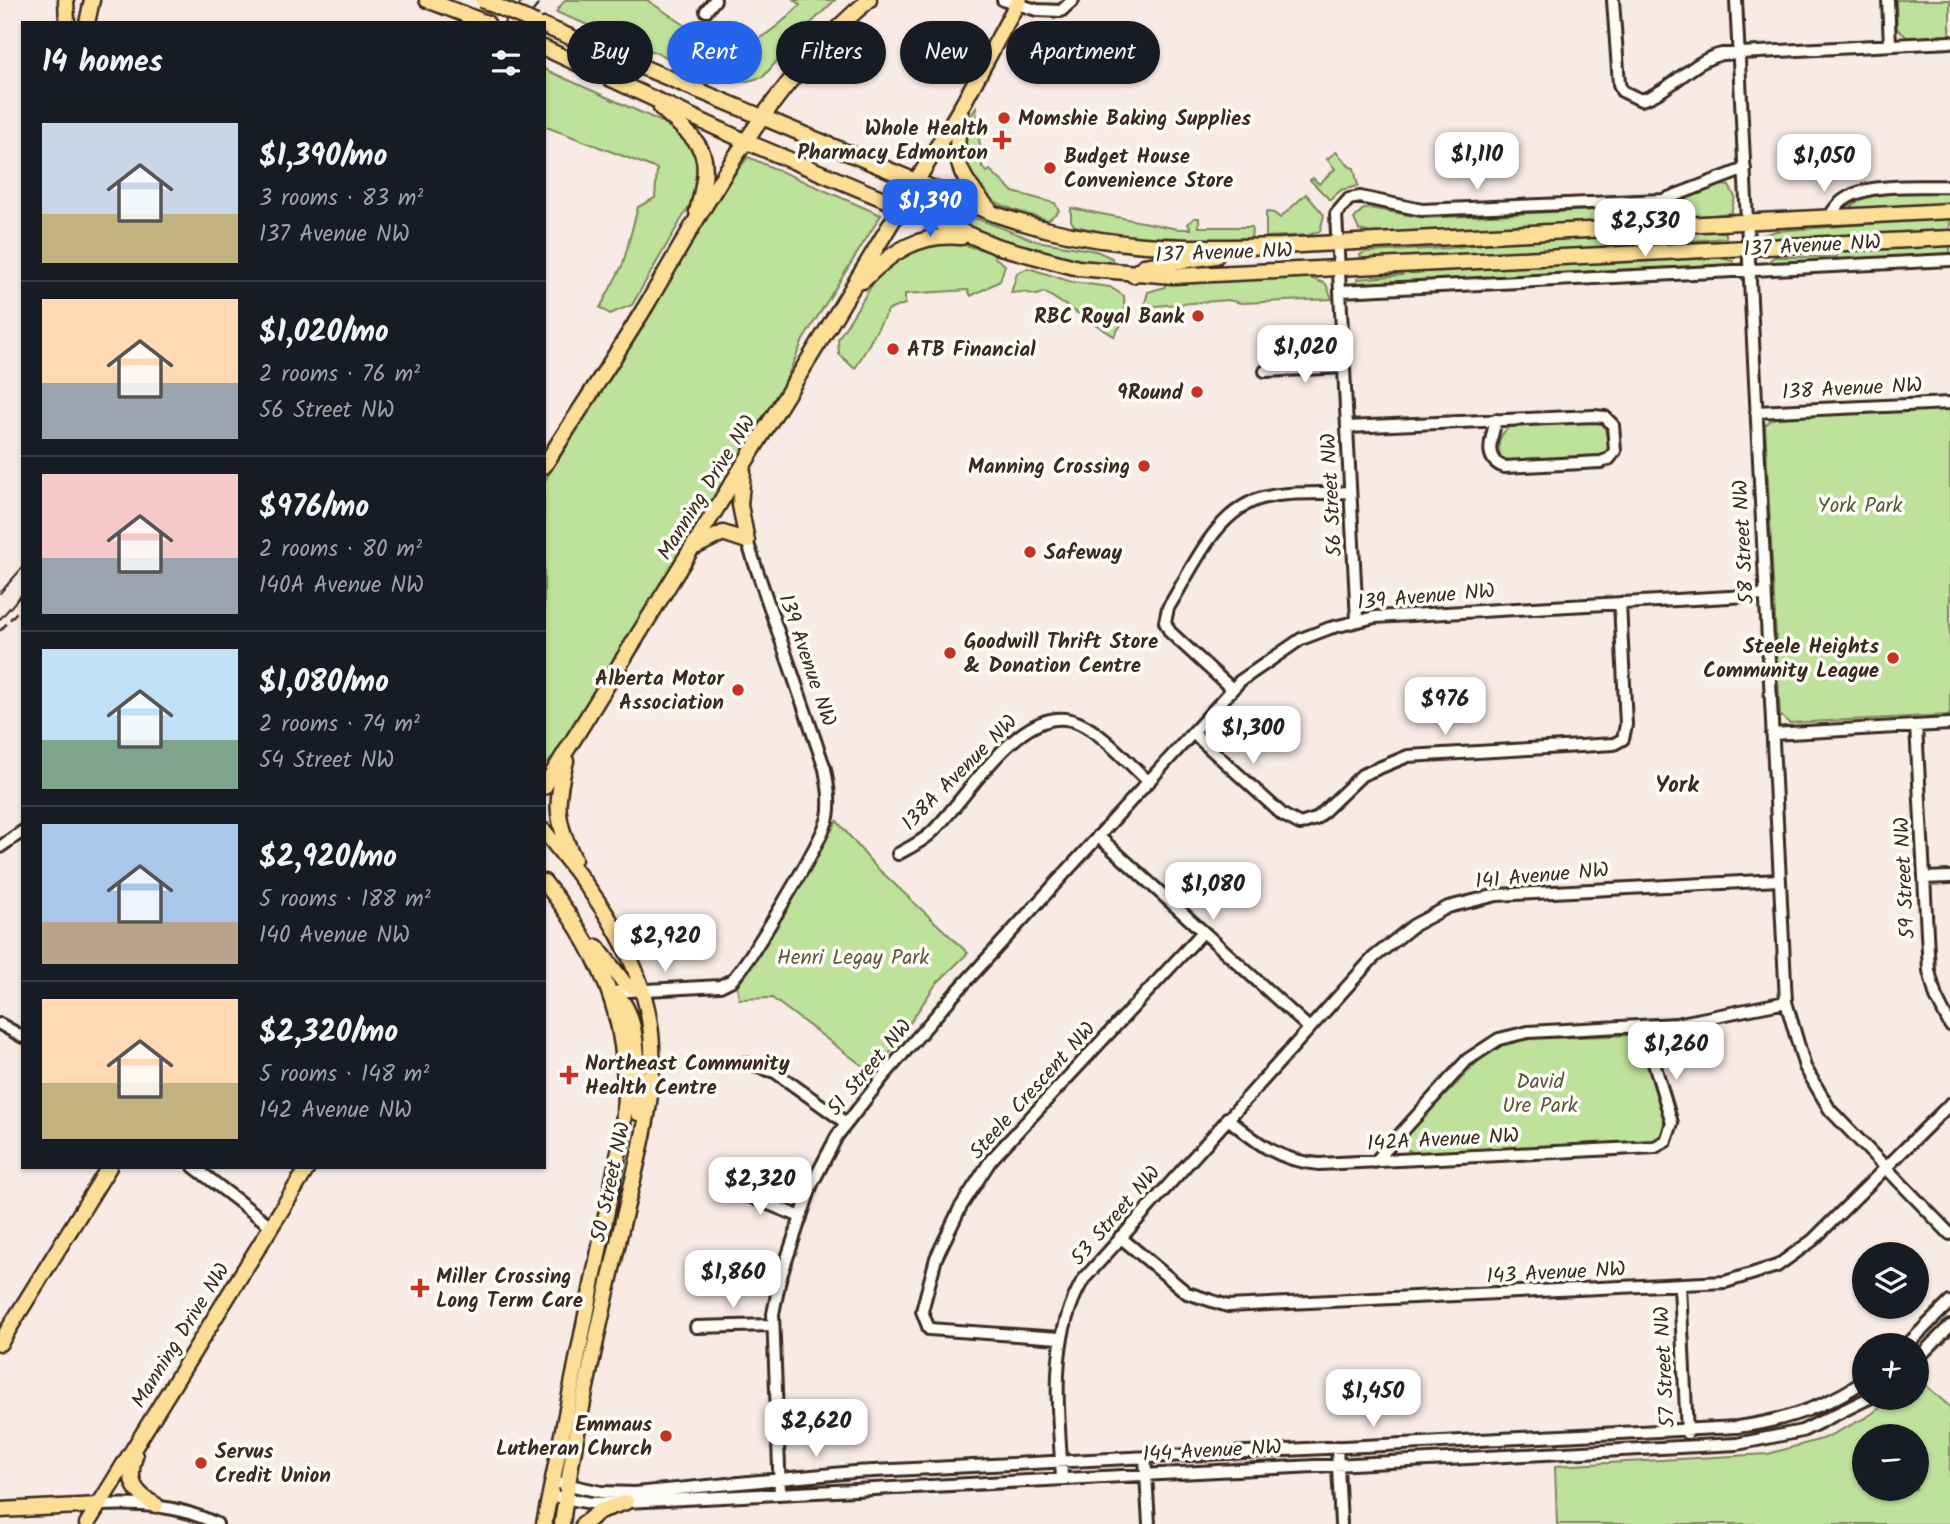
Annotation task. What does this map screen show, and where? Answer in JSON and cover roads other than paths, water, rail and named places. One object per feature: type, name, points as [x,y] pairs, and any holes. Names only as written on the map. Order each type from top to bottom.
[{"type":"main road","points":[[83,0],[86,21]]},
{"type":"main road","points":[[87,21],[92,0]]},
{"type":"main road","points":[[426,0],[482,21]]},
{"type":"main road","points":[[482,0],[531,21]]},
{"type":"main road","points":[[546,463],[747,142],[816,49],[869,0]]},
{"type":"main road","name":"Manning Drive NW","points":[[546,784],[743,468],[916,183],[962,104],[1013,1]]},
{"type":"main road","name":"137 Avenue NW","points":[[546,27],[992,213],[1059,234],[1132,246],[1184,249],[1280,246],[1950,211]]},
{"type":"main road","name":"137 Avenue NW","points":[[549,50],[747,142],[973,238],[1058,264],[1133,275],[1173,276],[1950,238]]},
{"type":"main road","points":[[650,97],[690,131],[704,155],[704,183],[693,227]]},
{"type":"main road","points":[[962,104],[956,141],[959,171],[992,213]]},
{"type":"main road","points":[[846,299],[896,250],[930,237],[973,238]]},
{"type":"main road","points":[[1132,246],[1133,275]]},
{"type":"main road","points":[[1133,275],[1144,266],[1280,246]]},
{"type":"main road","points":[[692,549],[723,533],[747,541],[740,505],[743,468]]},
{"type":"main road","points":[[569,747],[556,796],[558,818],[584,879]]},
{"type":"main road","name":"50 Street NW","points":[[546,833],[584,879],[615,928],[642,990],[652,1044],[641,1139],[562,1524]]},
{"type":"main road","name":"50 Street NW","points":[[544,1524],[626,1107],[624,1048],[610,992],[597,959],[571,916],[546,885]]},
{"type":"main road","points":[[546,898],[571,916],[625,984],[642,990]]},
{"type":"main road","points":[[610,992],[618,995],[626,1005],[635,1044],[638,1125],[641,1139]]},
{"type":"main road","points":[[0,1343],[108,1169]]},
{"type":"main road","name":"Manning Drive NW","points":[[87,1524],[308,1169]]},
{"type":"main road","points":[[141,1438],[131,1468],[133,1486],[143,1498],[156,1505]]},
{"type":"main road","points":[[583,1524],[600,1511],[626,1502]]},
{"type":"main road","points":[[0,1510],[99,1505]]},
{"type":"street","points":[[706,11],[715,0]]},
{"type":"street","points":[[1013,1],[1037,10],[1061,11],[1073,0]]},
{"type":"street","points":[[1613,0],[1617,76],[1622,91],[1641,100],[1653,97],[1706,57],[1739,52],[1950,42]]},
{"type":"street","name":"58 Street NW","points":[[1737,0],[1786,1002],[1798,1049],[1820,1094],[1844,1127],[1950,1234]]},
{"type":"street","points":[[1888,0],[1890,45]]},
{"type":"street","points":[[1338,243],[1336,214],[1349,200],[1360,197],[1422,210],[1663,200],[1745,169]]},
{"type":"street","name":"137 Avenue NW","points":[[1830,217],[1839,201],[1857,191],[1950,187]]},
{"type":"street","name":"56 Street NW","points":[[1338,243],[1357,621]]},
{"type":"street","name":"137 Avenue NW","points":[[1341,291],[1950,260]]},
{"type":"street","points":[[1265,371],[1344,367]]},
{"type":"street","name":"138 Avenue NW","points":[[1756,412],[1950,403]]},
{"type":"street","points":[[1347,427],[1496,420],[1600,416],[1613,425],[1615,451],[1609,460],[1601,462],[1504,467],[1494,462],[1490,453],[1496,420]]},
{"type":"street","points":[[1232,689],[1170,632],[1165,622],[1168,608],[1213,536],[1236,511],[1271,497],[1350,492]]},
{"type":"street","name":"139 Avenue NW","points":[[642,990],[726,984],[738,974],[817,843],[828,817],[829,793],[825,769],[747,541]]},
{"type":"street","name":"139 Avenue NW","points":[[952,997],[1232,689],[1265,662],[1301,639],[1357,621],[1400,614],[1765,595]]},
{"type":"street","points":[[1193,733],[1283,815],[1300,824],[1316,819],[1362,775],[1408,756],[1610,745],[1623,739],[1626,725],[1620,603]]},
{"type":"street","name":"138A Avenue NW","points":[[898,854],[929,835],[1015,738],[1033,724],[1048,720],[1079,723],[1149,782]]},
{"type":"street","points":[[1772,734],[1950,724]]},
{"type":"street","name":"59 Street NW","points":[[1916,726],[1929,971],[1936,997],[1950,1025]]},
{"type":"street","points":[[0,847],[21,832]]},
{"type":"street","points":[[1098,836],[1309,1028]]},
{"type":"street","points":[[1924,878],[1950,877]]},
{"type":"street","name":"141 Avenue NW","points":[[1227,1118],[1393,940],[1436,912],[1472,900],[1510,894],[1779,880]]},
{"type":"street","name":"Steele Crescent NW","points":[[1059,1338],[929,1329],[922,1311],[936,1258],[960,1208],[991,1160],[1202,933]]},
{"type":"street","points":[[610,992],[642,990]]},
{"type":"street","name":"51 Street NW","points":[[780,1493],[772,1325],[780,1279],[801,1217],[820,1164],[846,1123],[952,997]]},
{"type":"street","points":[[1375,1162],[1467,1060],[1487,1045],[1528,1032],[1686,1022],[1786,1002]]},
{"type":"street","points":[[0,1024],[21,1036]]},
{"type":"street","name":"142A Avenue NW","points":[[1227,1118],[1256,1142],[1283,1158],[1319,1164],[1651,1148],[1663,1143],[1669,1136],[1670,1116],[1643,1026]]},
{"type":"street","points":[[744,1063],[775,1072],[846,1123]]},
{"type":"street","name":"143 Avenue NW","points":[[1120,1237],[1187,1293],[1228,1306],[1680,1286],[1737,1280],[1777,1266],[1813,1240],[1950,1104]]},
{"type":"street","name":"53 Street NW","points":[[1062,1479],[1057,1370],[1059,1338],[1078,1289],[1120,1237],[1227,1118]]},
{"type":"street","points":[[197,1169],[272,1227]]},
{"type":"street","points":[[722,1195],[749,1196],[801,1217]]},
{"type":"street","name":"57 Street NW","points":[[1680,1286],[1687,1446]]},
{"type":"street","points":[[1919,1333],[1950,1302]]},
{"type":"street","points":[[695,1327],[772,1325]]},
{"type":"street","points":[[1929,1347],[1950,1326]]},
{"type":"street","name":"144 Avenue NW","points":[[550,1488],[568,1492],[635,1493],[780,1478],[1061,1460],[1686,1429],[1776,1421],[1823,1404],[1852,1388]]},
{"type":"street","name":"144 Avenue NW","points":[[568,1492],[591,1503],[626,1502],[1687,1446],[1775,1438],[1831,1420],[1852,1408]]},
{"type":"street","points":[[1336,1447],[1341,1524]]},
{"type":"street","points":[[1145,1457],[1149,1524]]},
{"type":"street","points":[[99,1505],[156,1505],[194,1514],[217,1524]]},
{"type":"tram line","points":[[506,21],[523,0]]},
{"type":"tram line","points":[[0,593],[21,569]]},
{"type":"tram line","points":[[0,619],[21,595]]},
{"type":"railway","points":[[525,21],[542,0]]},
{"type":"railway","points":[[0,631],[21,607]]},
{"type":"place","name":"Momshie Baking Supplies","points":[[1004,118]]},
{"type":"place","name":"Whole Health Pharmacy Edmonton","points":[[1002,140]]},
{"type":"place","name":"Budget House Convenience Store","points":[[1050,168]]},
{"type":"place","name":"RBC Royal Bank","points":[[1198,316]]},
{"type":"place","name":"ATB Financial","points":[[893,349]]},
{"type":"place","name":"9Round","points":[[1197,392]]},
{"type":"place","name":"Manning Crossing","points":[[1144,466]]},
{"type":"place","name":"Safeway","points":[[1030,552]]},
{"type":"place","name":"Goodwill Thrift Store & Donation Centre","points":[[950,653]]},
{"type":"place","name":"Steele Heights Community League","points":[[1893,658]]},
{"type":"place","name":"Alberta Motor Association","points":[[738,690]]},
{"type":"place","name":"Northeast Community Health Centre","points":[[569,1075]]},
{"type":"place","name":"Miller Crossing Long Term Care","points":[[420,1288]]},
{"type":"place","name":"Emmaus Lutheran Church","points":[[666,1436]]},
{"type":"place","name":"Servus Credit Union","points":[[201,1463]]},
{"type":"district","name":"York","points":[[1677,784]]},
{"type":"park label","name":"York Park","points":[[1860,505]]},
{"type":"park label","name":"Henri Legay Park","points":[[853,957]]},
{"type":"park label","name":"David Ure Park","points":[[1540,1093]]}]
